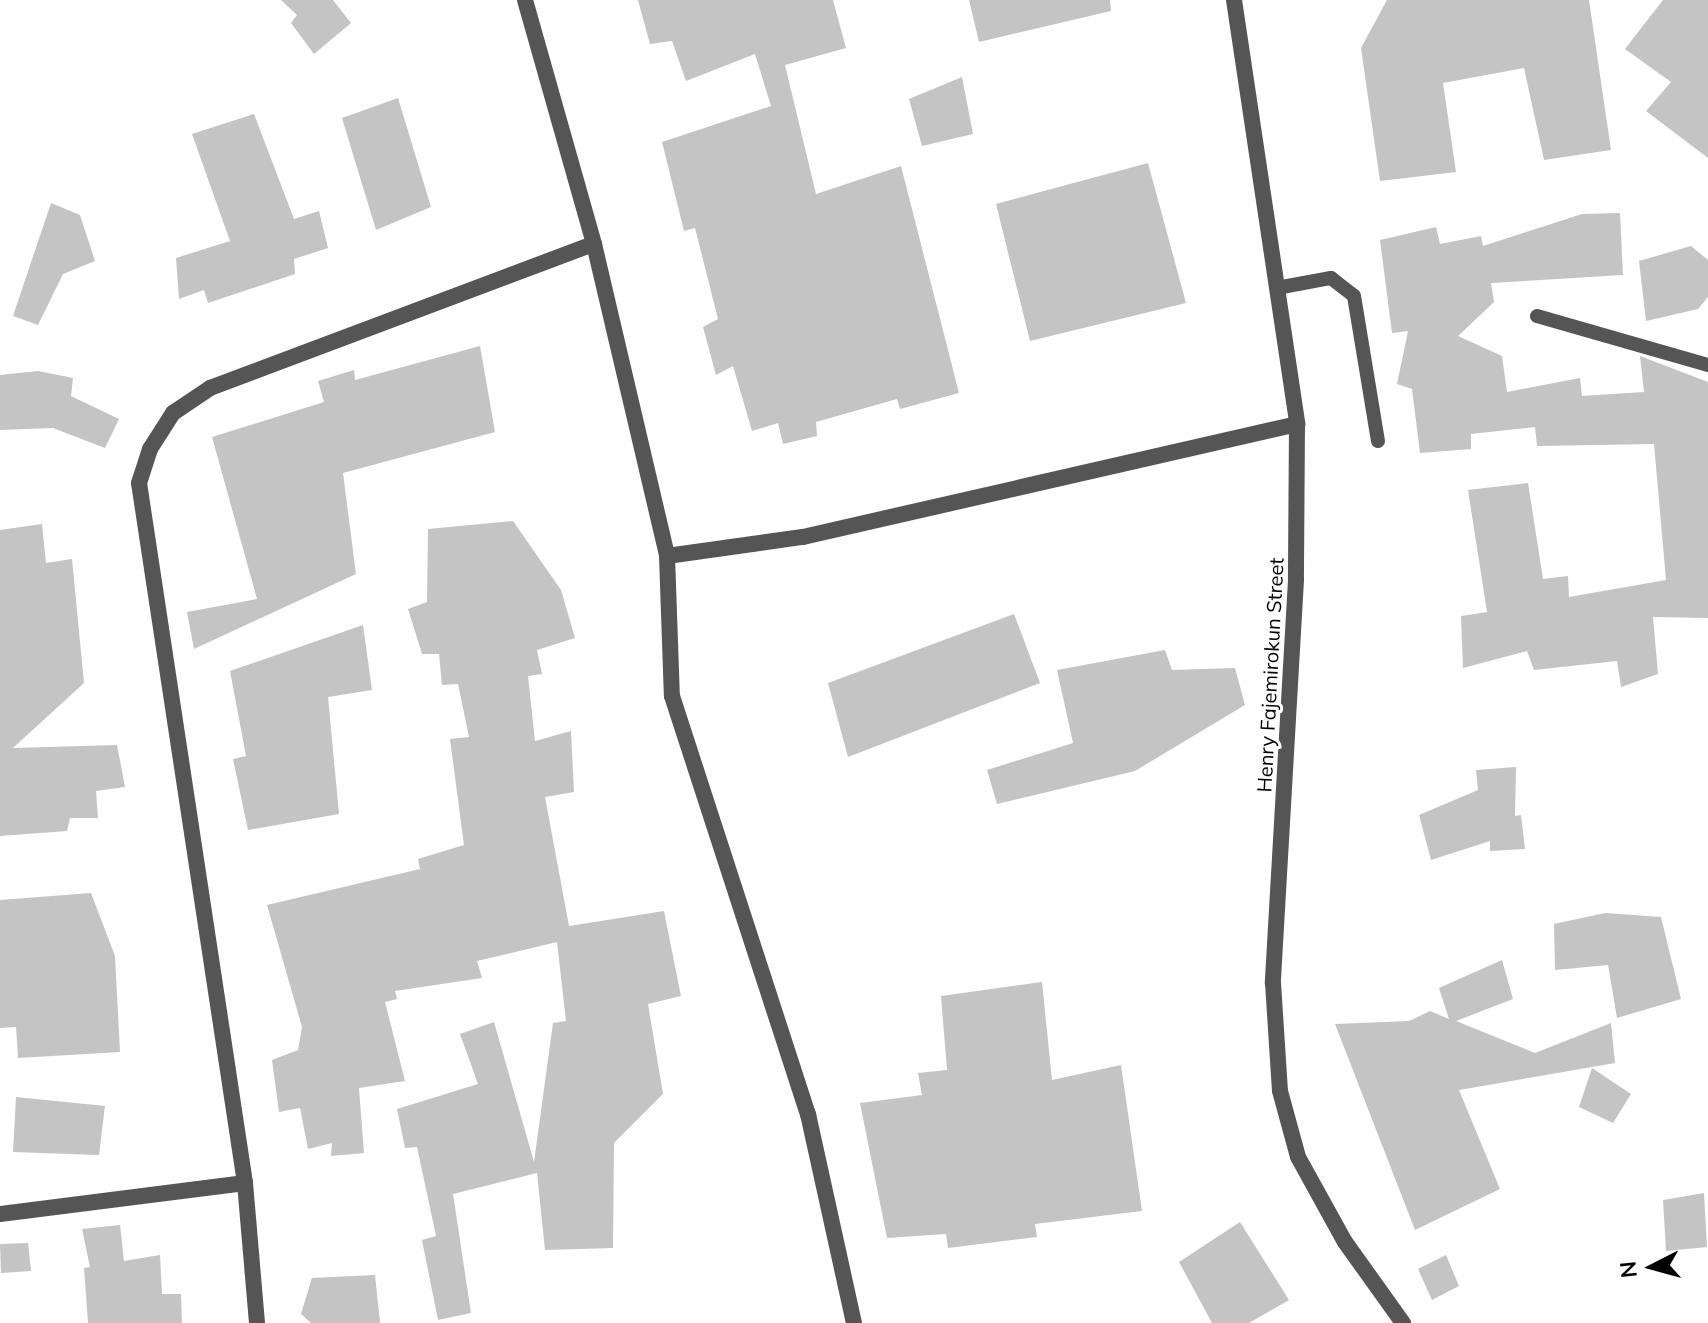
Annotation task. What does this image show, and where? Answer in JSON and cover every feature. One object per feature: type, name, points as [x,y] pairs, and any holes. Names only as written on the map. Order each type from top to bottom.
[{"type":"street","points":[[525,0],[594,244],[667,556],[672,696],[808,1114],[854,1323]]},
{"type":"street","name":"Henry Fajemirokun Street","points":[[1234,0],[1282,287],[1297,424],[1296,580],[1273,983],[1280,1091],[1298,1157],[1345,1242],[1403,1323]]},
{"type":"street","points":[[257,1323],[245,1183],[139,483],[150,449],[173,413],[210,388],[594,244]]},
{"type":"street","points":[[667,556],[803,537],[1297,424]]},
{"type":"street","points":[[0,1214],[245,1183]]},
{"type":"lane","points":[[1282,287],[1331,278],[1354,296],[1378,441]]},
{"type":"lane","points":[[1537,316],[1708,365]]},
{"type":"building","points":[[281,0],[333,0],[351,23],[314,54],[291,23],[297,15]]},
{"type":"building","points":[[638,0],[833,0],[846,48],[785,65],[816,194],[901,166],[959,393],[900,409],[897,399],[816,422],[817,436],[783,444],[778,423],[752,431],[733,366],[716,375],[703,327],[718,319],[695,228],[684,231],[662,142],[771,106],[755,54],[686,81],[672,41],[650,44]]},
{"type":"building","points":[[969,0],[1110,0],[1111,11],[979,42]]},
{"type":"building","points":[[1387,0],[1589,0],[1611,150],[1544,160],[1524,68],[1443,83],[1456,172],[1380,181],[1361,48]]},
{"type":"building","points":[[1663,0],[1708,0],[1708,158],[1646,111],[1671,82],[1625,49]]},
{"type":"building","points":[[962,77],[973,134],[922,146],[909,99]]},
{"type":"building","points":[[398,98],[431,207],[376,230],[342,118]]},
{"type":"building","points":[[254,114],[294,219],[319,211],[328,248],[294,259],[295,274],[208,303],[204,290],[179,299],[176,258],[230,241],[192,134]]},
{"type":"building","points":[[1148,163],[1186,303],[1030,341],[996,204]]},
{"type":"building","points":[[51,203],[80,215],[95,261],[63,274],[38,325],[13,316]]},
{"type":"building","points":[[1620,213],[1623,275],[1491,283],[1494,302],[1458,336],[1502,356],[1507,392],[1580,378],[1582,396],[1644,392],[1640,356],[1708,382],[1708,618],[1653,617],[1658,674],[1621,687],[1617,661],[1534,670],[1527,651],[1463,668],[1461,616],[1487,612],[1468,490],[1528,483],[1543,579],[1568,576],[1569,597],[1666,580],[1654,444],[1537,446],[1535,427],[1471,434],[1471,449],[1420,453],[1412,389],[1397,384],[1408,331],[1392,333],[1380,240],[1436,227],[1440,244],[1481,236],[1483,246],[1582,214]]},
{"type":"building","points":[[1691,246],[1708,260],[1708,297],[1698,309],[1646,321],[1639,261]]},
{"type":"building","points":[[480,346],[495,432],[343,473],[356,574],[194,649],[187,612],[257,599],[212,437],[324,402],[318,381],[354,370],[355,380]]},
{"type":"building","points":[[38,371],[73,378],[71,396],[119,419],[105,448],[53,428],[0,430],[0,375]]},
{"type":"building","points":[[513,521],[561,590],[575,638],[537,650],[542,674],[528,676],[535,741],[571,731],[574,792],[545,797],[569,926],[664,911],[681,996],[648,1004],[663,1094],[614,1143],[613,1248],[545,1250],[537,1173],[453,1194],[471,1313],[438,1320],[422,1240],[436,1236],[417,1147],[405,1148],[397,1109],[478,1084],[460,1034],[494,1022],[534,1162],[553,1023],[566,1021],[557,942],[477,961],[482,978],[395,991],[397,999],[385,1002],[405,1081],[359,1088],[364,1153],[331,1156],[332,1143],[308,1149],[300,1108],[279,1112],[272,1060],[298,1050],[302,1027],[267,905],[420,869],[418,859],[464,845],[450,739],[469,737],[458,684],[442,685],[439,654],[422,654],[408,609],[427,602],[428,529]]},
{"type":"building","points":[[42,524],[46,563],[72,559],[84,683],[13,748],[117,745],[125,787],[96,791],[98,818],[70,818],[67,831],[0,836],[0,530]]},
{"type":"building","points":[[1014,614],[1040,683],[848,757],[828,683]]},
{"type":"building","points":[[363,625],[372,690],[328,697],[339,814],[248,830],[233,759],[246,756],[230,671]]},
{"type":"building","points":[[1165,650],[1172,670],[1235,668],[1245,705],[1135,771],[997,804],[987,770],[1073,743],[1057,670]]},
{"type":"building","points":[[1516,767],[1515,816],[1521,815],[1525,849],[1490,851],[1490,841],[1431,860],[1419,815],[1478,790],[1476,770]]},
{"type":"building","points":[[91,893],[115,956],[120,1052],[18,1058],[16,1027],[0,1028],[0,900]]},
{"type":"building","points":[[1605,913],[1661,917],[1681,999],[1617,1018],[1608,965],[1555,970],[1554,924]]},
{"type":"building","points":[[1502,960],[1513,999],[1456,1021],[1535,1053],[1611,1023],[1615,1063],[1459,1090],[1500,1189],[1415,1230],[1335,1024],[1409,1021],[1430,1011],[1449,1019],[1439,988]]},
{"type":"building","points":[[1042,982],[1052,1080],[1121,1065],[1142,1211],[1035,1224],[1037,1237],[948,1248],[946,1234],[887,1238],[860,1103],[922,1095],[918,1073],[947,1070],[941,996]]},
{"type":"building","points":[[1592,1068],[1631,1094],[1613,1123],[1579,1107]]},
{"type":"building","points":[[16,1097],[105,1106],[99,1155],[13,1152]]},
{"type":"building","points":[[1704,1193],[1707,1247],[1666,1251],[1663,1200]]},
{"type":"building","points":[[1240,1222],[1289,1300],[1249,1323],[1212,1323],[1179,1262]]},
{"type":"building","points":[[120,1225],[124,1261],[160,1255],[162,1294],[181,1294],[182,1323],[88,1323],[84,1268],[90,1267],[82,1229]]},
{"type":"building","points":[[28,1243],[31,1271],[1,1273],[0,1244]]},
{"type":"building","points":[[1446,1255],[1459,1286],[1432,1300],[1418,1269]]},
{"type":"building","points":[[375,1275],[380,1323],[311,1323],[301,1314],[312,1278]]}]
